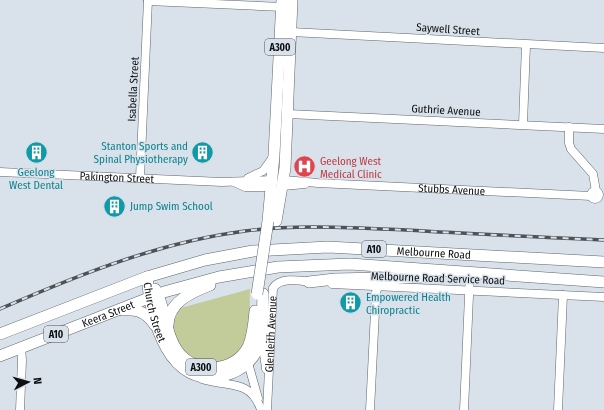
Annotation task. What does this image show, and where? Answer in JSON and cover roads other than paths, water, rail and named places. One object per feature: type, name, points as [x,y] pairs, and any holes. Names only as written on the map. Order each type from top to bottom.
[{"type":"highway","name":"Church Street","points":[[153,296],[178,352],[187,361],[198,366],[212,368],[225,366],[240,358],[247,348],[260,294],[288,114],[292,0]]},
{"type":"highway","name":"Church Street","points":[[278,183],[274,155],[282,3]]},
{"type":"highway","name":"Melbourne Road","points":[[147,277],[192,263],[228,255],[267,250],[312,247],[604,262]]},
{"type":"highway","name":"Melbourne Road","points":[[153,296],[190,283],[246,271],[299,265],[324,264],[604,282]]},
{"type":"highway","points":[[168,328],[170,314],[185,296],[246,271]]},
{"type":"highway","points":[[309,282],[335,279],[426,277],[470,273]]},
{"type":"highway","name":"Church Street","points":[[147,277],[153,296],[162,340],[172,358],[182,368],[200,376],[217,377],[235,372],[248,363],[259,345],[261,316],[260,294]]},
{"type":"highway","name":"Keera Street","points":[[0,334],[147,277]]},
{"type":"highway","name":"Keera Street","points":[[0,356],[153,296]]},
{"type":"highway","points":[[112,312],[132,310],[143,312],[150,318],[162,340]]},
{"type":"highway","name":"Glenleith Avenue","points":[[247,348],[248,363]]},
{"type":"street","points":[[148,1],[282,3]]},
{"type":"street","name":"Isabella Street","points":[[140,178],[148,1]]},
{"type":"street","name":"Saywell Street","points":[[291,32],[604,48]]},
{"type":"street","points":[[523,124],[526,45]]},
{"type":"street","name":"Guthrie Avenue","points":[[288,114],[604,129]]},
{"type":"street","points":[[569,127],[569,143],[571,149],[593,174],[598,195]]},
{"type":"street","points":[[234,182],[262,172],[274,155]]},
{"type":"street","name":"Pakington Street","points":[[0,172],[234,182],[245,187],[278,183]]},
{"type":"street","name":"Stubbs Avenue","points":[[278,183],[312,183],[598,195]]},
{"type":"street","points":[[464,410],[470,273]]},
{"type":"street","name":"Melbourne Road Service Road","points":[[274,287],[278,283],[284,281],[378,287],[469,289],[604,297]]},
{"type":"street","name":"Glenleith Avenue","points":[[262,409],[269,382],[274,287]]},
{"type":"street","points":[[370,410],[376,292],[378,287]]},
{"type":"street","points":[[558,410],[563,295]]},
{"type":"street","name":"Glenleith Avenue","points":[[261,316],[264,358],[269,382]]},
{"type":"street","points":[[20,410],[21,348]]},
{"type":"street","name":"Glenleith Avenue","points":[[248,363],[262,409]]},
{"type":"street","points":[[182,368],[192,375],[208,381],[255,387],[269,382]]},
{"type":"street","points":[[242,386],[251,392],[262,409]]},
{"type":"railway","points":[[0,309],[59,284],[120,261],[182,243],[245,231],[305,227],[345,228],[604,240]]},
{"type":"place","name":"Geelong West Dental","points":[[36,152]]},
{"type":"place","name":"Stanton Sports and Spinal Physiotherapy","points":[[203,152]]},
{"type":"place","name":"Geelong West Medical Clinic","points":[[304,167]]},
{"type":"place","name":"Jump Swim School","points":[[115,206]]},
{"type":"place","name":"Empowered Health Chiropractic","points":[[351,303]]}]
